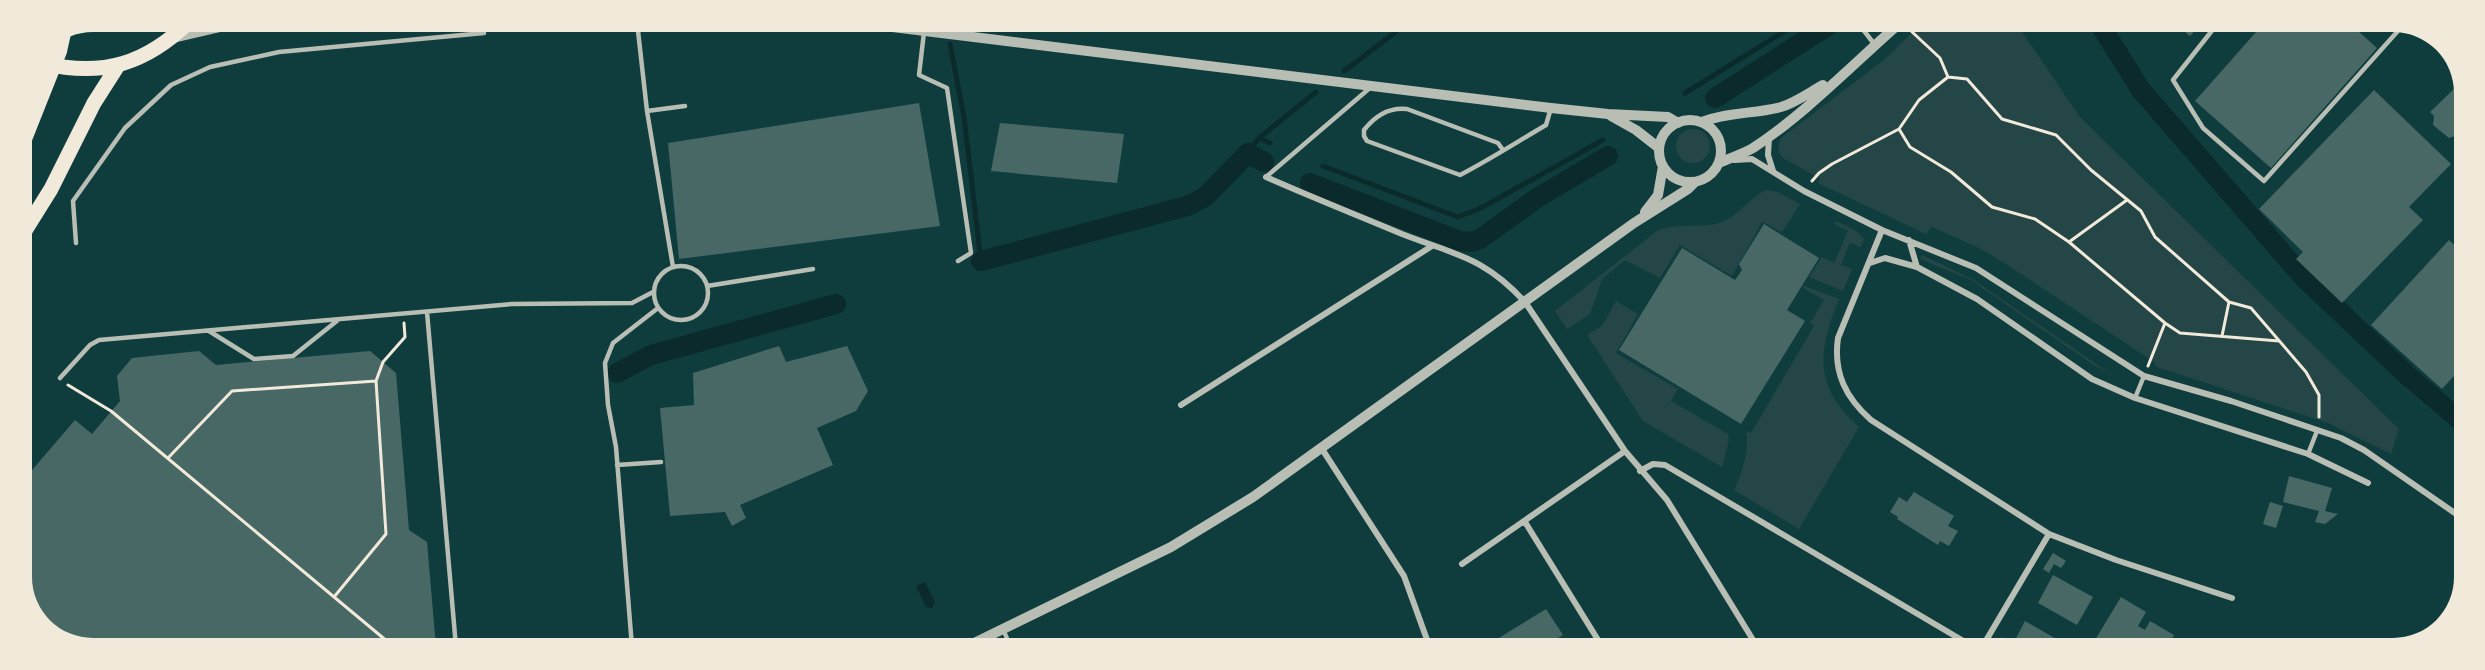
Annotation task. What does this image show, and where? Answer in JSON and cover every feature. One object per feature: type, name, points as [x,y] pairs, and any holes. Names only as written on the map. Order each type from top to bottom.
[{"type":"highway","points":[[32,116],[60,41]]},
{"type":"main road","points":[[40,61],[61,68],[117,67],[141,57],[179,32]]},
{"type":"main road","points":[[32,219],[51,189],[94,103],[117,67]]},
{"type":"street","points":[[173,38],[199,32]]},
{"type":"street","points":[[948,32],[1551,108],[1668,117],[1678,123]]},
{"type":"street","points":[[1719,163],[1752,148],[1841,76],[1875,45],[1896,32]]},
{"type":"street","points":[[1702,122],[1719,115],[1750,113],[1784,106],[1841,76]]},
{"type":"street","points":[[1608,114],[1636,130],[1659,148]]},
{"type":"street","points":[[982,639],[1171,547],[1253,497],[1634,223],[1714,172],[1719,163],[1721,144],[1710,128],[1702,122],[1690,120],[1678,123],[1662,138],[1659,148],[1663,166],[1658,195],[1653,204],[1634,223]]},
{"type":"street","points":[[1770,134],[1768,155],[1773,171]]},
{"type":"street","points":[[1719,163],[1752,159],[1804,191],[1882,230],[1976,268],[2144,376],[2231,401],[2341,438],[2364,450],[2454,512]]},
{"type":"street","points":[[1663,166],[1671,176],[1683,182],[1695,182]]},
{"type":"street","points":[[1266,177],[1432,246],[1463,255],[1505,281],[1525,303],[1625,451],[1667,500],[1752,639]]},
{"type":"street","points":[[1882,230],[1838,338],[1836,355],[1845,392],[1857,408],[1871,420],[2049,534],[2116,561],[2232,598]]},
{"type":"street","points":[[1909,240],[1917,267]]},
{"type":"street","points":[[1181,405],[1432,246]]},
{"type":"street","points":[[1869,264],[1885,258],[1917,267],[1977,299],[2092,379],[2135,398],[2308,454],[2368,483]]},
{"type":"street","points":[[1322,449],[1404,576],[1427,639]]},
{"type":"street","points":[[1461,564],[1625,451]]},
{"type":"street","points":[[1640,471],[1653,464],[1665,465],[1962,639]]},
{"type":"street","points":[[1525,522],[1597,639]]},
{"type":"street","points":[[1985,639],[2049,534]]},
{"type":"lane","points":[[638,32],[647,111],[673,267]]},
{"type":"lane","points":[[924,32],[919,75],[947,88],[949,99],[971,253],[958,261]]},
{"type":"lane","points":[[1865,32],[1875,45]]},
{"type":"lane","points":[[2211,32],[2173,80],[2203,128],[2264,181],[2397,32]]},
{"type":"lane","points":[[76,243],[73,201],[125,128],[171,85],[210,68],[279,52],[484,33]]},
{"type":"lane","points":[[1266,177],[1372,86]]},
{"type":"lane","points":[[647,111],[685,106]]},
{"type":"lane","points":[[1503,150],[1497,143],[1407,109],[1386,110],[1364,130],[1367,141],[1460,175],[1503,150],[1546,125],[1551,108]]},
{"type":"lane","points":[[673,267],[690,268],[704,278],[707,286],[706,303],[702,310],[688,319],[671,318],[658,308],[654,292],[659,277],[673,267]]},
{"type":"lane","points":[[707,286],[813,269]]},
{"type":"lane","points":[[60,378],[90,345],[99,340],[512,304],[632,303],[654,292]]},
{"type":"lane","points":[[631,639],[617,465],[604,363],[613,343],[658,308]]},
{"type":"lane","points":[[427,312],[455,639]]},
{"type":"lane","points":[[208,331],[254,360],[293,356],[338,320]]},
{"type":"lane","points":[[2135,398],[2144,376]]},
{"type":"lane","points":[[2308,454],[2317,430]]},
{"type":"lane","points":[[617,465],[661,462]]},
{"type":"lane","points":[[1003,628],[1007,639]]},
{"type":"path","points":[[1912,32],[1940,58],[1948,77]]},
{"type":"path","points":[[1804,191],[1819,173],[1832,164],[1899,129],[1919,100],[1948,77],[1967,80],[2002,119],[2056,135],[2091,170],[2141,212],[2155,237],[2229,303],[2251,308],[2306,372],[2319,395],[2320,413],[2317,430]]},
{"type":"path","points":[[1899,129],[1910,147],[1951,172],[1992,207],[2035,219],[2069,242],[2180,333],[2280,341]]},
{"type":"path","points":[[2069,242],[2127,200]]},
{"type":"path","points":[[2222,336],[2229,303]]},
{"type":"path","points":[[334,597],[386,534],[376,381],[383,362],[405,337],[403,314]]},
{"type":"path","points":[[2144,376],[2165,323]]},
{"type":"path","points":[[60,378],[74,390],[111,411],[384,639]]},
{"type":"path","points":[[168,458],[232,391],[376,381]]},
{"type":"shaded area","points":[[1913,32],[2022,32],[2080,117],[2399,429],[2391,454],[2328,423],[2157,367],[2154,362],[1977,247],[1932,227],[1926,234],[1818,183],[1820,179],[1783,158],[1778,148],[1782,137],[1884,60]]},
{"type":"shaded area","points":[[1693,129],[1705,134],[1710,146],[1705,158],[1693,163],[1681,158],[1676,146],[1681,134]]},
{"type":"shaded area","points":[[1766,190],[1778,192],[1800,204],[1782,232],[1762,222],[1732,276],[1680,245],[1660,278],[1625,260],[1602,279],[1590,314],[1567,329],[1555,311],[1657,231],[1672,227],[1719,223]]},
{"type":"shaded area","points":[[1836,221],[1855,230],[1864,239],[1861,247],[1850,243],[1841,265],[1852,269],[1843,291],[1809,277],[1822,257],[1834,263],[1848,231],[1834,224]]},
{"type":"shaded area","points":[[1922,255],[1972,279],[2108,372],[2134,386],[2092,364],[1971,280],[1920,259]]},
{"type":"shaded area","points":[[1804,286],[1839,299],[1827,335],[1824,368],[1827,383],[1834,397],[1844,412],[1859,427],[1799,529],[1734,490],[1744,461],[1747,445],[1746,431],[1751,433],[1814,326],[1810,323],[1824,300],[1803,288]]},
{"type":"shaded area","points":[[1616,301],[1638,314],[1616,353],[1678,389],[1671,401],[1728,434],[1729,440],[1722,467],[1643,421],[1587,335],[1602,326]]},
{"type":"shaded area","points":[[925,582],[935,602],[932,608],[926,607],[916,586]]},
{"type":"building","points":[[2256,32],[2359,32],[2377,48],[2271,168],[2195,101]]},
{"type":"building","points":[[2374,90],[2451,164],[2409,207],[2423,220],[2342,303],[2296,259],[2303,252],[2259,209]]},
{"type":"building","points":[[2453,90],[2453,137],[2449,138],[2433,125],[2434,116],[2430,112]]},
{"type":"building","points":[[919,103],[940,226],[679,259],[668,143]]},
{"type":"building","points":[[1000,123],[1124,134],[1117,183],[991,171]]},
{"type":"building","points":[[1764,224],[1819,258],[1787,310],[1805,321],[1741,424],[1619,350],[1682,248],[1735,280],[1742,270],[1739,264]]},
{"type":"building","points":[[2449,240],[2453,244],[2454,376],[2442,389],[2371,325]]},
{"type":"building","points":[[779,346],[786,362],[847,346],[868,391],[856,411],[817,428],[833,465],[740,505],[746,518],[732,526],[725,512],[670,516],[660,408],[694,405],[693,373]]},
{"type":"building","points":[[199,351],[216,365],[370,351],[396,373],[409,530],[427,542],[435,639],[92,639],[65,632],[52,623],[38,605],[33,590],[32,470],[75,420],[92,434],[120,401],[117,376],[132,358]]},
{"type":"building","points":[[2289,476],[2332,488],[2325,511],[2338,514],[2325,524],[2315,522],[2319,511],[2283,502]]},
{"type":"building","points":[[1914,492],[1954,516],[1948,526],[1958,531],[1949,546],[1940,541],[1938,545],[1897,519],[1898,517],[1890,512],[1899,497],[1907,502]]},
{"type":"building","points":[[2270,502],[2283,506],[2276,528],[2263,524]]},
{"type":"building","points":[[2053,553],[2066,561],[2061,568],[2054,564],[2049,573],[2043,569]]},
{"type":"building","points":[[2053,575],[2093,597],[2077,625],[2038,603]]},
{"type":"building","points":[[2121,597],[2146,612],[2138,626],[2145,630],[2150,621],[2174,635],[2172,639],[2096,639]]},
{"type":"building","points":[[1546,609],[1563,635],[1556,639],[1499,638]]},
{"type":"building","points":[[2025,621],[2056,639],[2016,639]]},
{"type":"waterway","points":[[1344,71],[1396,32]]},
{"type":"waterway","points":[[1685,93],[1783,32]]},
{"type":"waterway","points":[[1715,98],[1818,32]]},
{"type":"waterway","points":[[2105,32],[2141,90],[2304,278],[2408,376],[2454,415]]},
{"type":"waterway","points":[[950,44],[964,117],[981,261]]},
{"type":"waterway","points":[[1248,153],[1259,138],[1316,92]]},
{"type":"waterway","points":[[1259,138],[1270,143]]},
{"type":"waterway","points":[[1323,166],[1458,217],[1481,208],[1603,140]]},
{"type":"waterway","points":[[981,261],[1187,206],[1205,197],[1248,153],[1264,162]]},
{"type":"waterway","points":[[1310,183],[1460,241],[1471,242],[1480,239],[1537,198],[1608,156]]},
{"type":"waterway","points":[[617,373],[651,355],[836,304]]}]
